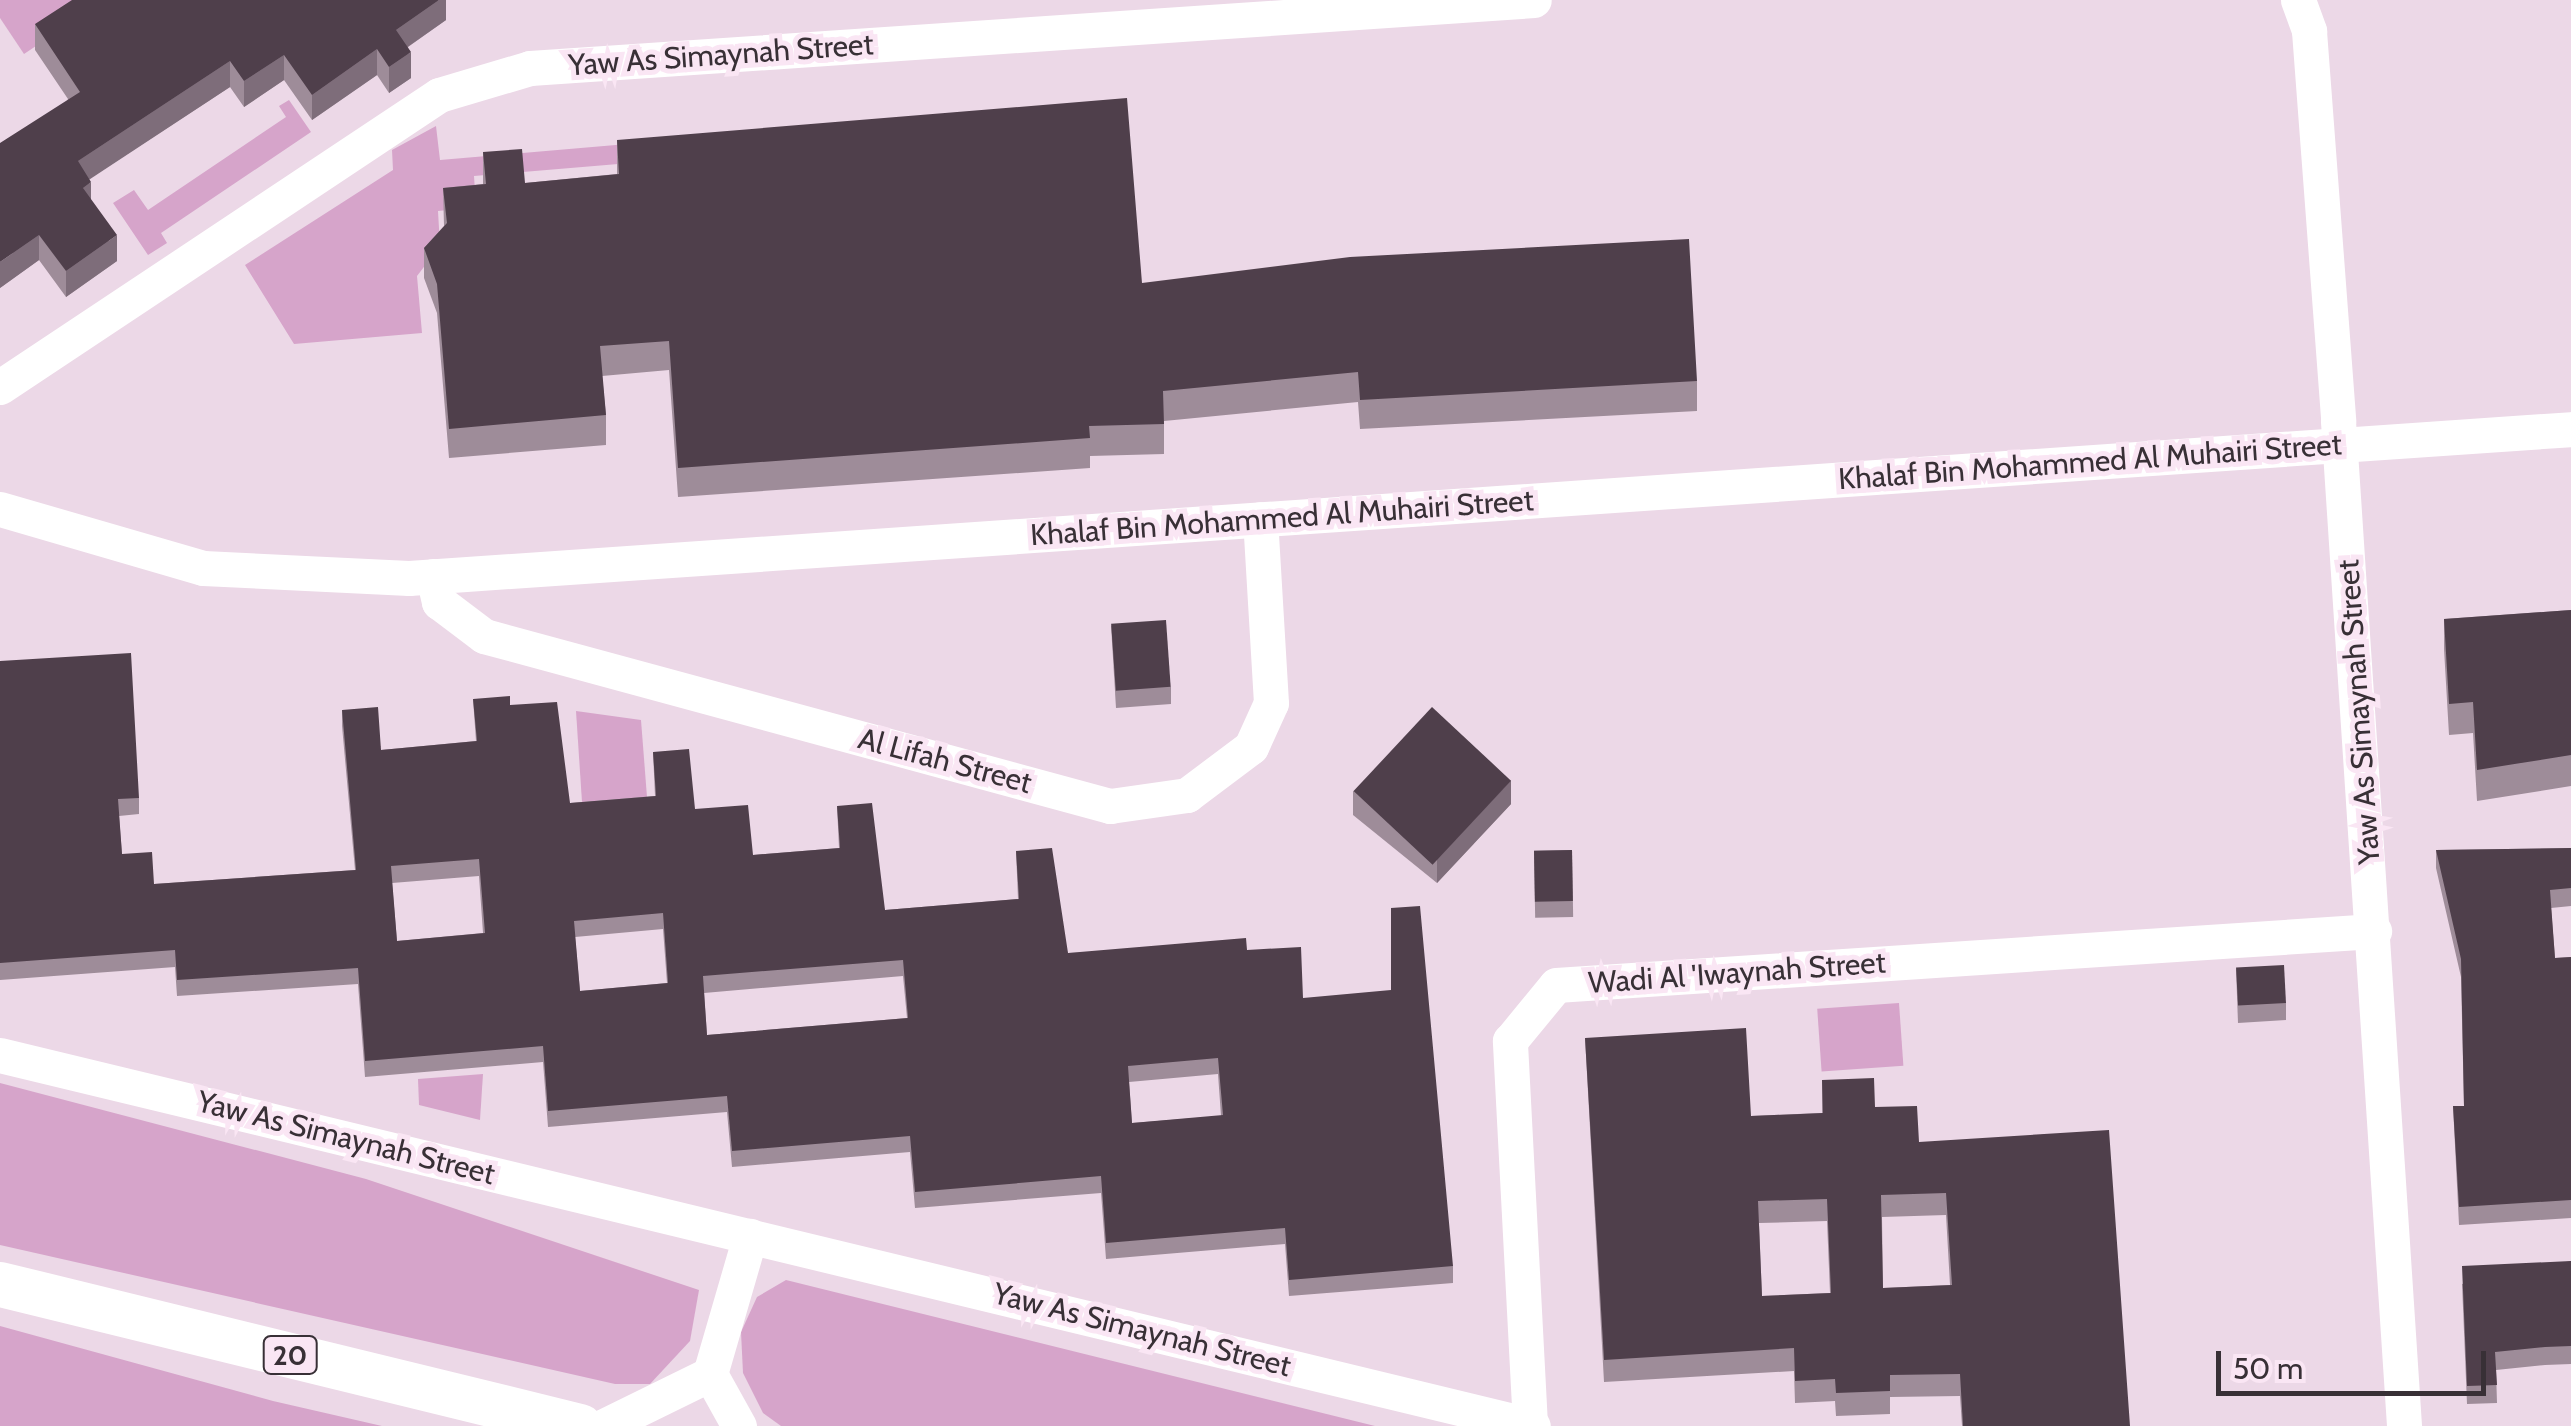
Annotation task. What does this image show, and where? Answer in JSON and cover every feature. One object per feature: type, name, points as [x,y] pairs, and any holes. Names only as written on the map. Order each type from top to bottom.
[{"type":"main road","name":"20","points":[[0,1284],[580,1426]]},
{"type":"street","name":"Yaw As Simaynah Street","points":[[0,388],[438,96],[530,68],[1417,4],[1534,0]]},
{"type":"street","name":"Yaw As Simaynah Street","points":[[2298,0],[2309,32],[2340,444],[2404,1426]]},
{"type":"street","name":"Khalaf Bin Mohammed Al Muhairi Street","points":[[0,510],[203,568],[432,576],[2571,428]]},
{"type":"street","name":"Al Lifah Street","points":[[432,576],[439,602],[484,636],[1110,806],[1186,795],[1251,746],[1271,703],[1260,519]]},
{"type":"street","name":"Wadi Al 'Iwaynah Street","points":[[1532,1426],[1510,1041],[1556,986],[2374,931]]},
{"type":"street","name":"Yaw As Simaynah Street","points":[[0,1054],[1532,1426]]},
{"type":"street","points":[[739,1426],[710,1374],[750,1236]]},
{"type":"street","points":[[604,1426],[710,1374]]},
{"type":"shaded area","points":[[0,0],[105,0],[24,54],[0,18]]},
{"type":"shaded area","points":[[289,100],[311,132],[161,233],[167,243],[148,255],[113,203],[134,190],[148,210],[286,117],[279,106]]},
{"type":"shaded area","points":[[1091,104],[1093,124],[474,176],[476,207],[438,211],[440,246],[417,276],[422,333],[294,344],[245,265],[393,170],[392,150],[436,126],[440,160]]},
{"type":"shaded area","points":[[576,711],[641,720],[647,797],[582,802]]},
{"type":"shaded area","points":[[1899,1003],[1903,1066],[1822,1072],[1817,1009]]},
{"type":"shaded area","points":[[483,1074],[480,1120],[419,1105],[418,1079]]},
{"type":"shaded area","points":[[0,1083],[366,1179],[699,1290],[690,1341],[650,1384],[615,1384],[0,1245]]},
{"type":"shaded area","points":[[786,1280],[1375,1426],[781,1426],[763,1413],[743,1373],[741,1332],[757,1297]]},
{"type":"shaded area","points":[[0,1326],[273,1401],[382,1426],[0,1426]]},
{"type":"building","points":[[72,0],[439,0],[396,30],[411,52],[389,67],[377,49],[312,95],[284,55],[244,81],[230,61],[78,161],[91,182],[83,188],[117,235],[66,271],[39,235],[0,262],[0,143],[80,92],[35,24]]},
{"type":"building","points":[[1127,98],[1142,283],[1350,257],[1689,239],[1697,381],[1360,400],[1358,372],[1163,391],[1164,424],[1089,426],[1090,438],[678,468],[669,341],[600,346],[606,415],[449,429],[437,284],[424,248],[447,223],[443,188],[486,184],[483,152],[522,149],[525,183],[619,174],[617,140]]},
{"type":"building","points":[[2571,610],[2571,755],[2477,770],[2473,702],[2449,704],[2444,619]]},
{"type":"building","points":[[1166,620],[1171,687],[1116,691],[1111,624]]},
{"type":"building","points":[[131,653],[139,798],[118,799],[122,854],[152,852],[154,884],[356,870],[342,710],[378,707],[381,750],[477,741],[473,699],[510,696],[510,705],[557,702],[570,803],[656,796],[653,752],[689,749],[695,809],[748,805],[753,855],[840,848],[837,806],[872,803],[885,910],[1019,899],[1016,851],[1052,848],[1068,953],[1246,938],[1247,950],[1301,947],[1303,998],[1391,990],[1391,908],[1420,906],[1453,1266],[1289,1280],[1285,1228],[1106,1243],[1101,1176],[915,1192],[910,1136],[732,1151],[727,1096],[548,1111],[543,1046],[365,1061],[358,968],[177,980],[175,950],[0,963],[0,661]],"holes":[[[479,859],[485,933],[397,941],[391,866]],[[663,913],[668,983],[580,991],[574,921]],[[903,960],[908,1018],[707,1035],[703,976]],[[1218,1058],[1223,1115],[1132,1123],[1128,1066]]]},
{"type":"building","points":[[1432,707],[1511,781],[1433,865],[1354,791]]},
{"type":"building","points":[[2571,848],[2571,888],[2550,890],[2555,958],[2571,957],[2571,1200],[2459,1207],[2453,1106],[2464,1106],[2461,959],[2436,850]]},
{"type":"building","points":[[1572,850],[1573,901],[1535,902],[1534,851]]},
{"type":"building","points":[[2284,965],[2286,1003],[2238,1005],[2236,968]]},
{"type":"building","points":[[1746,1028],[1751,1116],[1823,1113],[1822,1080],[1874,1078],[1875,1107],[1917,1106],[1919,1142],[2109,1130],[2130,1426],[1963,1426],[1960,1374],[1890,1375],[1890,1391],[1836,1393],[1835,1379],[1795,1381],[1794,1348],[1604,1360],[1585,1038]],"holes":[[[1946,1193],[1952,1285],[1883,1288],[1881,1195]],[[1827,1199],[1831,1293],[1762,1296],[1758,1201]]]},
{"type":"building","points":[[2571,1261],[2571,1346],[2495,1352],[2497,1385],[2467,1386],[2462,1266]]}]
